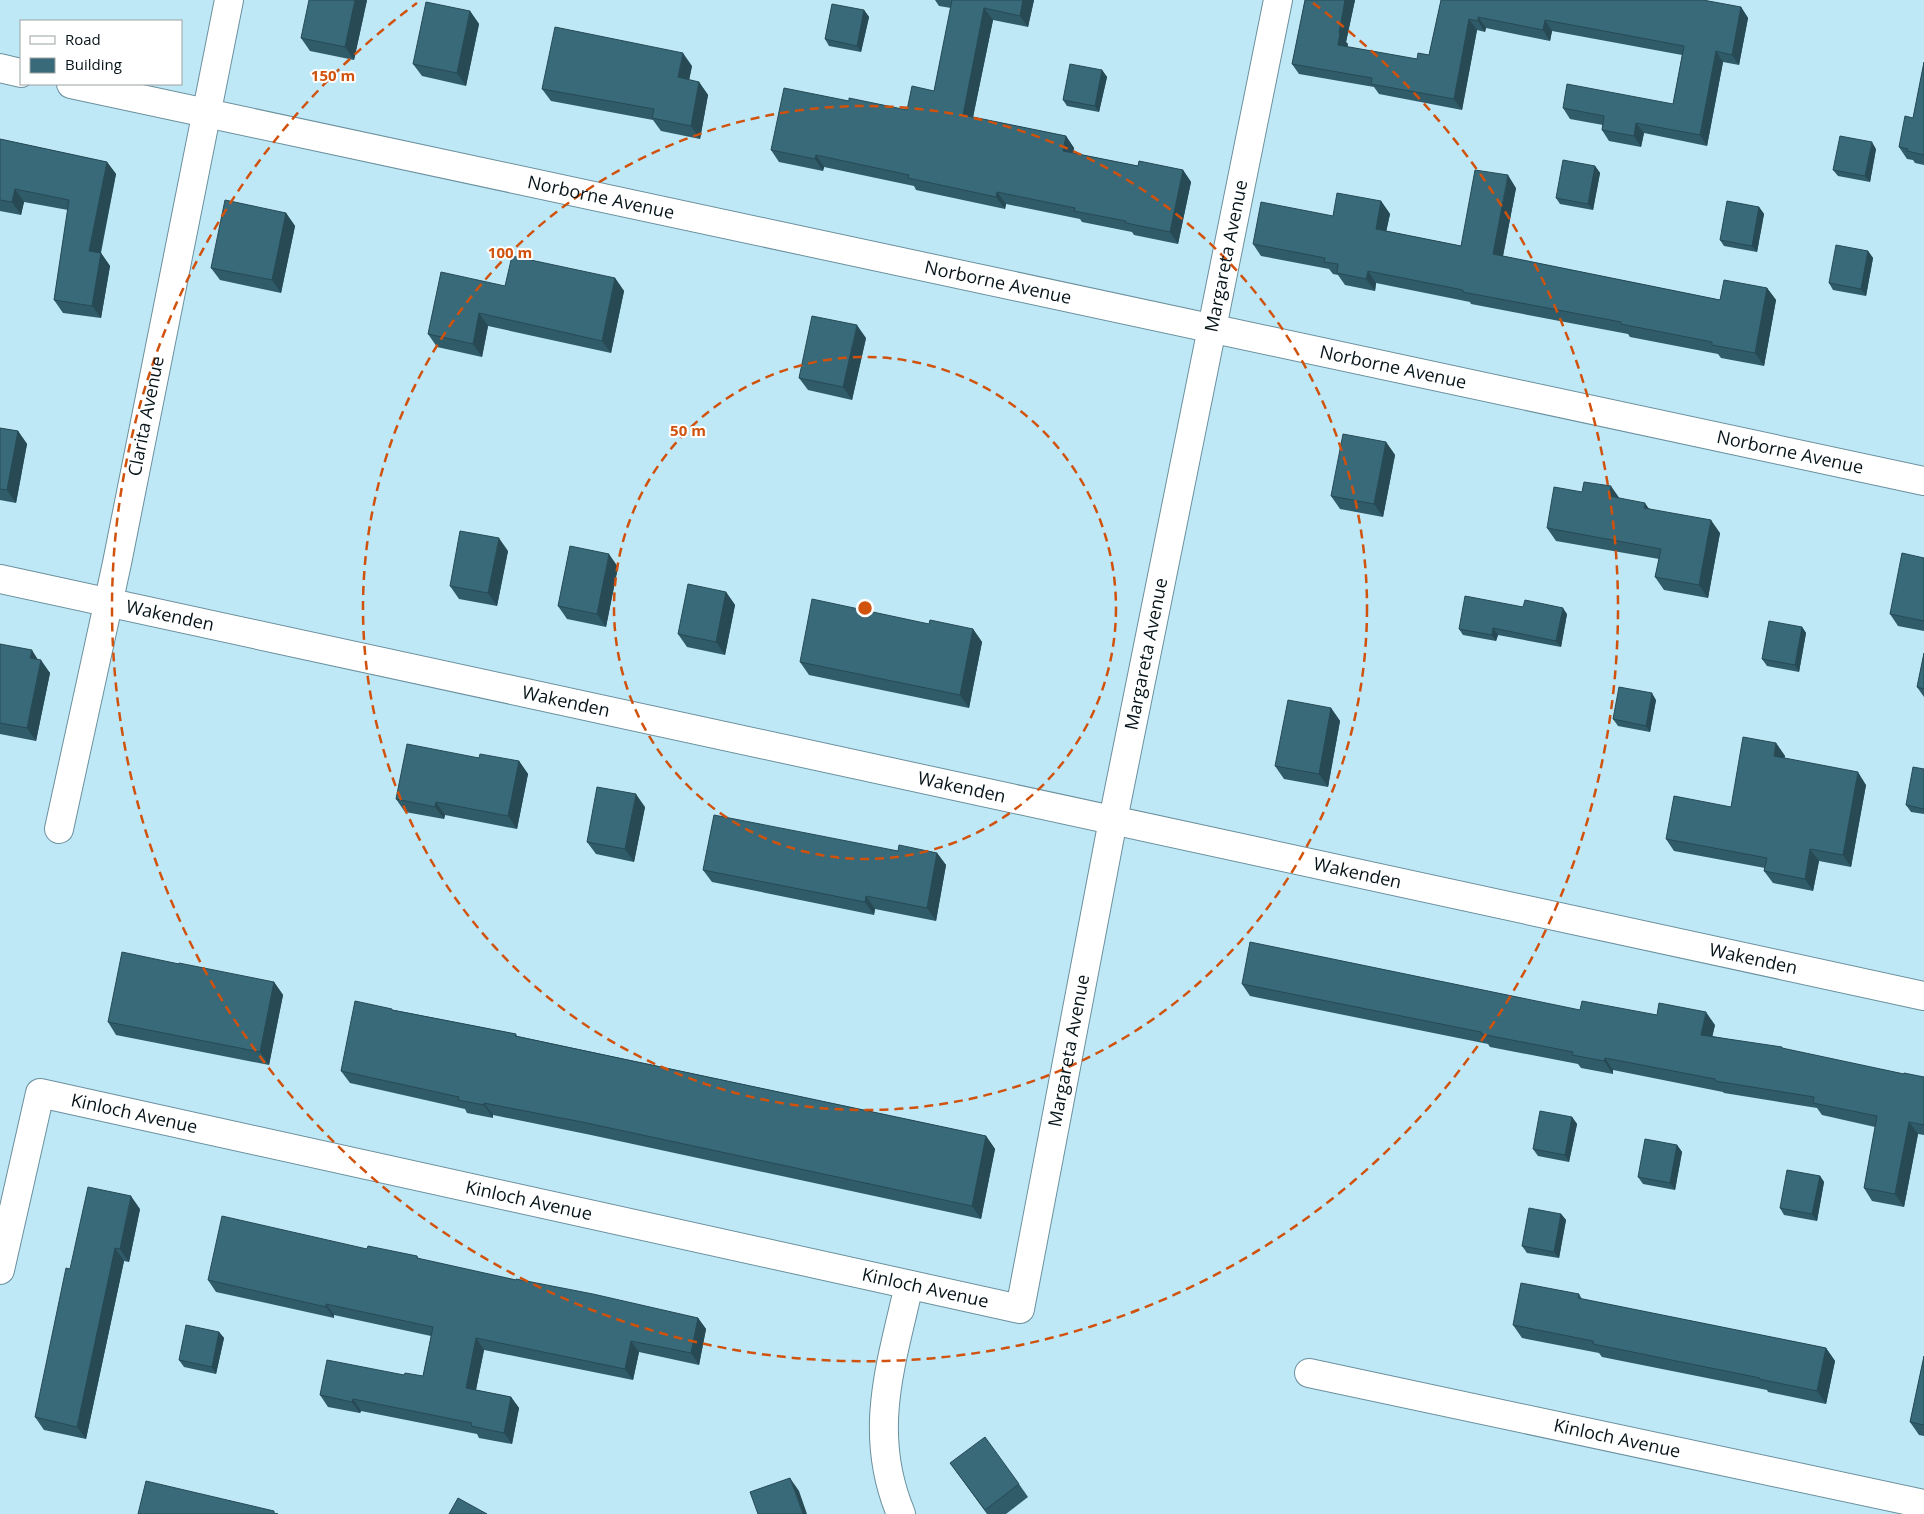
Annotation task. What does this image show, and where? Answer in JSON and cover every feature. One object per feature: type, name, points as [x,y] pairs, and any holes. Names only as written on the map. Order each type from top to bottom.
[{"type":"street","name":"Clarita Avenue","points":[[59,829],[108,603],[229,0]]},
{"type":"street","name":"Margareta Avenue","points":[[1020,1309],[1113,820],[1278,0]]},
{"type":"street","points":[[0,68],[20,73]]},
{"type":"street","name":"Norborne Avenue","points":[[76,85],[1924,482]]},
{"type":"street","name":"Wakenden","points":[[0,579],[1924,996]]},
{"type":"street","name":"Kinloch Avenue","points":[[0,1270],[40,1093],[1020,1309]]},
{"type":"street","points":[[901,1514],[894,1499],[886,1462],[883,1433],[884,1404],[890,1366],[909,1285]]},
{"type":"street","name":"Kinloch Avenue","points":[[1309,1373],[1924,1504]]},
{"type":"building","points":[[309,0],[355,0],[345,47],[301,38]]},
{"type":"building","points":[[952,0],[1023,0],[1020,16],[984,8],[963,115],[1066,136],[1063,151],[1138,166],[1139,161],[1183,170],[1170,232],[1074,211],[1075,208],[997,192],[996,197],[908,178],[909,175],[816,155],[815,159],[771,150],[784,88],[849,101],[849,98],[907,110],[912,86],[934,91]]},
{"type":"building","points":[[1305,0],[1345,0],[1338,45],[1417,59],[1418,53],[1429,55],[1441,0],[1703,0],[1741,7],[1732,55],[1716,51],[1700,135],[1636,123],[1634,136],[1602,130],[1604,116],[1563,108],[1567,84],[1673,104],[1684,46],[1545,20],[1543,30],[1478,17],[1478,21],[1469,19],[1454,99],[1371,84],[1372,78],[1292,64]]},
{"type":"building","points":[[426,2],[470,11],[457,73],[413,64]]},
{"type":"building","points":[[832,4],[864,10],[857,46],[825,39]]},
{"type":"building","points":[[555,27],[683,53],[678,77],[699,82],[691,126],[652,118],[654,109],[542,89]]},
{"type":"building","points":[[1924,62],[1924,155],[1899,147],[1905,116],[1913,118]]},
{"type":"building","points":[[1070,64],[1102,70],[1095,106],[1063,100]]},
{"type":"building","points":[[1840,136],[1872,142],[1865,176],[1833,170]]},
{"type":"building","points":[[0,139],[107,162],[89,251],[101,253],[92,306],[54,300],[69,200],[15,189],[12,202],[0,200]]},
{"type":"building","points":[[1563,160],[1595,166],[1588,204],[1556,198]]},
{"type":"building","points":[[1475,170],[1508,175],[1493,254],[1720,300],[1724,280],[1767,288],[1755,353],[1712,345],[1712,342],[1621,324],[1621,322],[1463,292],[1463,290],[1368,271],[1366,279],[1337,273],[1338,264],[1324,262],[1325,258],[1253,244],[1261,202],[1333,216],[1337,193],[1381,201],[1376,229],[1461,246]]},
{"type":"building","points":[[225,200],[286,213],[272,280],[211,268]]},
{"type":"building","points":[[1727,201],[1759,207],[1752,246],[1720,240]]},
{"type":"building","points":[[1836,245],[1868,251],[1861,289],[1829,283]]},
{"type":"building","points":[[512,256],[615,278],[602,341],[479,313],[473,344],[428,334],[441,272],[505,286]]},
{"type":"building","points":[[812,316],[857,325],[843,387],[799,378]]},
{"type":"building","points":[[0,428],[18,431],[7,490],[0,489]]},
{"type":"building","points":[[1343,434],[1386,442],[1374,504],[1331,496]]},
{"type":"building","points":[[1584,482],[1611,486],[1609,496],[1645,503],[1644,508],[1711,520],[1699,585],[1655,577],[1661,549],[1547,528],[1554,487],[1582,492]]},
{"type":"building","points":[[460,531],[499,538],[488,593],[450,586]]},
{"type":"building","points":[[570,546],[609,554],[597,614],[558,606]]},
{"type":"building","points":[[1902,553],[1924,558],[1924,621],[1890,614]]},
{"type":"building","points":[[688,584],[726,592],[716,642],[678,634]]},
{"type":"building","points":[[1465,596],[1523,607],[1525,600],[1563,608],[1556,641],[1493,628],[1492,635],[1459,629]]},
{"type":"building","points":[[812,599],[929,624],[930,620],[973,629],[960,695],[800,662]]},
{"type":"building","points":[[1769,621],[1802,627],[1795,665],[1762,659]]},
{"type":"building","points":[[0,644],[32,650],[30,658],[41,660],[27,728],[0,723]]},
{"type":"building","points":[[1924,653],[1924,689],[1917,687]]},
{"type":"building","points":[[1619,687],[1652,693],[1646,726],[1613,719]]},
{"type":"building","points":[[1288,700],[1331,708],[1319,774],[1275,766]]},
{"type":"building","points":[[1743,737],[1776,743],[1774,756],[1858,772],[1843,855],[1810,849],[1805,879],[1764,871],[1767,858],[1666,839],[1674,796],[1731,807]]},
{"type":"building","points":[[407,744],[479,758],[480,754],[519,761],[508,816],[436,802],[435,807],[396,799]]},
{"type":"building","points":[[1913,767],[1924,769],[1924,809],[1906,805]]},
{"type":"building","points":[[597,787],[636,794],[625,849],[587,842]]},
{"type":"building","points":[[714,815],[898,851],[899,845],[937,853],[927,908],[866,896],[865,902],[703,870]]},
{"type":"building","points":[[1250,942],[1580,1010],[1582,1001],[1657,1015],[1659,1003],[1706,1012],[1701,1035],[1782,1047],[1924,1077],[1924,1125],[1909,1122],[1895,1194],[1864,1188],[1877,1116],[1813,1103],[1814,1097],[1715,1081],[1715,1079],[1605,1058],[1604,1061],[1572,1055],[1573,1052],[1481,1034],[1481,1032],[1242,984]]},
{"type":"building","points":[[122,952],[274,982],[260,1052],[108,1022]]},
{"type":"building","points":[[355,1001],[986,1136],[972,1206],[582,1122],[484,1103],[484,1105],[458,1100],[459,1097],[341,1071]]},
{"type":"building","points":[[1540,1111],[1572,1117],[1565,1155],[1533,1149]]},
{"type":"building","points":[[1645,1139],[1677,1145],[1670,1183],[1638,1177]]},
{"type":"building","points":[[1787,1170],[1820,1176],[1812,1214],[1780,1208]]},
{"type":"building","points":[[88,1187],[131,1196],[120,1249],[115,1248],[77,1427],[35,1417],[66,1268],[70,1269]]},
{"type":"building","points":[[1529,1208],[1561,1214],[1554,1252],[1522,1246]]},
{"type":"building","points":[[222,1216],[367,1249],[368,1246],[417,1256],[417,1258],[516,1280],[593,1294],[698,1318],[691,1353],[631,1341],[625,1369],[476,1338],[466,1388],[511,1397],[504,1433],[471,1426],[472,1423],[353,1399],[352,1402],[320,1395],[327,1360],[404,1375],[405,1373],[423,1376],[433,1327],[326,1304],[326,1307],[208,1280]]},
{"type":"building","points":[[1521,1283],[1579,1294],[1578,1298],[1826,1348],[1817,1391],[1593,1344],[1593,1341],[1513,1325]]},
{"type":"building","points":[[186,1325],[219,1332],[212,1367],[179,1360]]},
{"type":"building","points":[[1924,1356],[1924,1425],[1910,1422]]},
{"type":"building","points":[[985,1437],[1019,1484],[985,1510],[950,1463]]},
{"type":"building","points":[[790,1478],[803,1514],[758,1514],[750,1492]]},
{"type":"building","points":[[146,1481],[274,1511],[274,1513],[278,1514],[138,1514]]},
{"type":"building","points":[[458,1498],[487,1514],[449,1514]]}]
